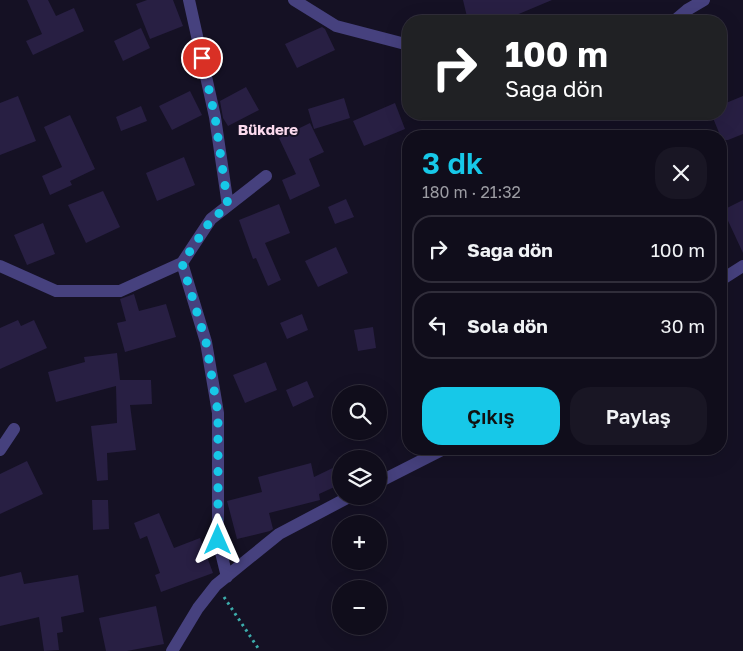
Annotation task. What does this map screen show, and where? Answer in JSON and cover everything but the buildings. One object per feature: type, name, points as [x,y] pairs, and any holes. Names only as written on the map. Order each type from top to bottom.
[{"type":"street","points":[[190,0],[215,117],[228,206]]},
{"type":"street","points":[[294,0],[336,26],[402,42]]},
{"type":"street","points":[[681,15],[704,0]]},
{"type":"street","points":[[0,266],[56,291],[120,291],[182,263],[211,220],[266,176]]},
{"type":"street","points":[[182,263],[206,342],[218,413],[218,540],[227,577]]},
{"type":"street","points":[[727,276],[743,266]]},
{"type":"street","points":[[0,450],[14,429]]},
{"type":"street","points":[[387,478],[432,455]]},
{"type":"street","points":[[172,651],[198,608],[216,585],[279,534],[334,505]]},
{"type":"path","points":[[216,585],[260,651]]},
{"type":"district","name":"Bükdere","points":[[268,130]]},
{"type":"route","points":[[202,58],[215,117],[228,206],[211,220],[182,263],[206,342],[218,413],[218,540]]}]
